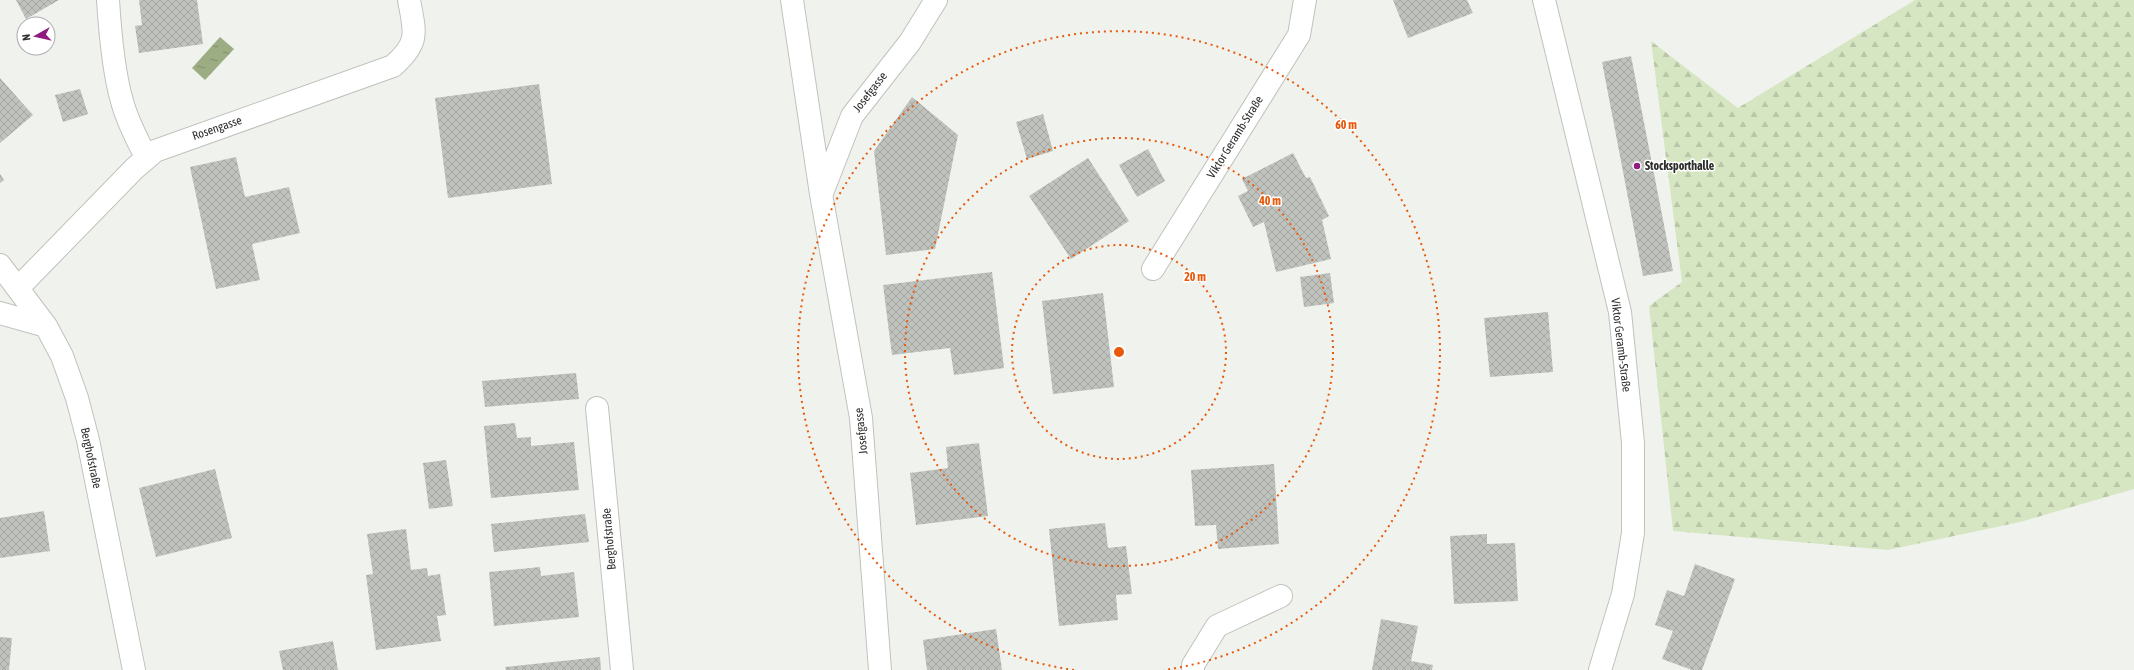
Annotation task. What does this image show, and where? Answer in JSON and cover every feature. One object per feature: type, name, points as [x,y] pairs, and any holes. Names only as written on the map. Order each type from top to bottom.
[{"type":"street","points":[[108,0],[110,28],[121,100],[128,120],[146,158]]},
{"type":"street","name":"Rosengasse","points":[[18,288],[146,158],[165,146],[394,66],[412,46],[414,33],[409,0]]},
{"type":"street","name":"Josefgasse","points":[[792,0],[821,194],[861,418],[880,670]]},
{"type":"street","name":"Josefgasse","points":[[821,194],[852,116],[910,42],[936,0]]},
{"type":"street","name":"Viktor Geramb-Straße","points":[[1153,269],[1299,35],[1306,0]]},
{"type":"street","name":"Viktor Geramb-Straße","points":[[1544,0],[1620,312],[1633,443],[1633,533],[1623,594],[1600,670]]},
{"type":"street","name":"Berghofstraße","points":[[0,265],[46,326],[62,356],[78,398],[85,426],[134,670]]},
{"type":"street","points":[[0,313],[46,326]]},
{"type":"street","name":"Berghofstraße","points":[[597,408],[622,670]]},
{"type":"street","points":[[1193,670],[1193,665],[1217,626],[1281,596]]},
{"type":"green space","points":[[1915,0],[2134,0],[2134,489],[2020,522],[1888,550],[1673,531],[1649,306],[1682,282],[1651,41],[1738,108]]},
{"type":"water","points":[[220,37],[234,49],[205,80],[192,68]]},
{"type":"building","points":[[16,0],[59,0],[31,16],[24,16]]},
{"type":"building","points":[[139,0],[197,0],[203,44],[139,53],[135,26],[142,25]]},
{"type":"building","points":[[1393,0],[1467,0],[1473,13],[1408,38]]},
{"type":"building","name":"Stocksporthalle","points":[[1631,56],[1673,271],[1643,276],[1602,62]]},
{"type":"building","points":[[0,78],[33,115],[0,143]]},
{"type":"building","points":[[539,84],[552,184],[448,198],[435,98]]},
{"type":"building","points":[[80,89],[88,114],[63,122],[55,95]]},
{"type":"building","points":[[912,97],[958,135],[935,249],[886,255],[874,151]]},
{"type":"building","points":[[1043,114],[1053,151],[1027,159],[1016,122]]},
{"type":"building","points":[[1148,149],[1165,181],[1137,197],[1119,165]]},
{"type":"building","points":[[1293,153],[1306,178],[1310,177],[1329,216],[1322,220],[1331,259],[1276,272],[1264,222],[1253,227],[1238,196],[1248,191],[1242,179]]},
{"type":"building","points":[[236,157],[245,197],[289,187],[300,233],[252,244],[260,280],[216,289],[190,167]]},
{"type":"building","points":[[1088,158],[1129,221],[1071,259],[1029,196]]},
{"type":"building","points":[[0,174],[4,180],[0,183]]},
{"type":"building","points":[[992,272],[1004,368],[954,375],[950,348],[892,355],[883,285]]},
{"type":"building","points":[[1330,273],[1334,303],[1304,307],[1300,277]]},
{"type":"building","points":[[1103,293],[1114,387],[1053,394],[1042,301]]},
{"type":"building","points":[[1548,312],[1553,372],[1490,377],[1484,318]]},
{"type":"building","points":[[576,373],[579,399],[485,407],[482,381]]},
{"type":"building","points":[[515,423],[517,438],[531,437],[531,446],[574,442],[579,490],[491,498],[484,426]]},
{"type":"building","points":[[979,443],[988,516],[916,525],[910,473],[948,468],[946,447]]},
{"type":"building","points":[[446,460],[453,506],[429,509],[423,463]]},
{"type":"building","points":[[1274,464],[1279,544],[1218,549],[1216,525],[1195,526],[1191,470]]},
{"type":"building","points":[[215,469],[232,538],[156,557],[139,488]]},
{"type":"building","points":[[44,511],[50,551],[0,558],[0,518]]},
{"type":"building","points":[[585,514],[589,542],[494,552],[491,524]]},
{"type":"building","points":[[1105,523],[1108,548],[1126,546],[1132,594],[1116,595],[1118,620],[1059,626],[1049,529]]},
{"type":"building","points":[[406,529],[411,570],[427,568],[428,576],[440,574],[446,615],[437,616],[441,641],[376,650],[366,575],[373,574],[367,534]]},
{"type":"building","points":[[1487,534],[1487,544],[1515,543],[1518,601],[1454,604],[1450,536]]},
{"type":"building","points":[[1695,564],[1735,579],[1702,670],[1692,670],[1662,659],[1673,631],[1655,625],[1667,590],[1684,596]]},
{"type":"building","points":[[540,567],[541,576],[574,572],[579,617],[494,626],[489,572]]},
{"type":"building","points":[[1381,619],[1418,626],[1411,661],[1433,665],[1432,670],[1372,670]]},
{"type":"building","points":[[996,629],[1002,670],[927,670],[923,640]]},
{"type":"building","points":[[0,637],[12,638],[9,670],[0,670]]},
{"type":"building","points":[[333,641],[338,670],[283,670],[279,651]]},
{"type":"building","points":[[600,657],[601,670],[506,670],[505,667]]},
{"type":"place","name":"Stocksporthalle","points":[[1637,166]]}]
